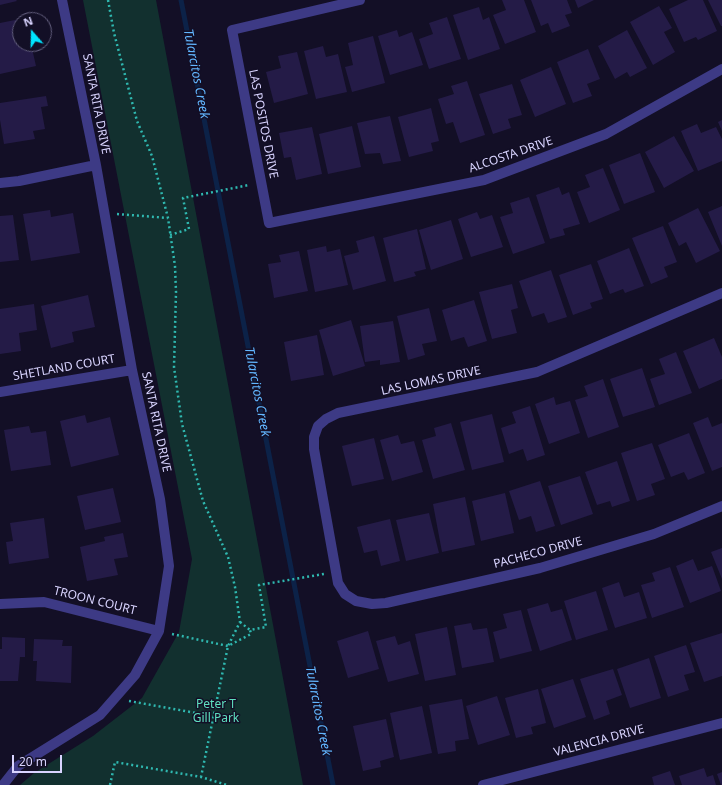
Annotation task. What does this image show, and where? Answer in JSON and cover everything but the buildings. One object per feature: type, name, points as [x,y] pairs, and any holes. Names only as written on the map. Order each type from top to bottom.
[{"type":"street","name":"SANTA RITA DRIVE","points":[[3,785],[18,766],[100,715],[135,675],[160,631],[169,566],[160,499],[132,370],[96,165],[62,0]]},
{"type":"street","name":"LAS POSITOS DRIVE","points":[[269,223],[232,30],[360,0]]},
{"type":"street","name":"ALCOSTA DRIVE","points":[[269,223],[484,180],[606,134],[722,69]]},
{"type":"street","points":[[0,183],[96,165]]},
{"type":"street","name":"LAS LOMAS DRIVE","points":[[356,601],[345,594],[338,583],[314,449],[314,437],[318,426],[326,419],[338,413],[537,372],[722,293]]},
{"type":"street","name":"SHETLAND COURT","points":[[0,392],[132,370]]},
{"type":"street","name":"PACHECO DRIVE","points":[[356,601],[372,604],[386,603],[540,568],[654,534],[722,506]]},
{"type":"street","name":"TROON COURT","points":[[0,604],[44,602],[160,631]]},
{"type":"street","name":"VALENCIA DRIVE","points":[[483,785],[722,723]]},
{"type":"path","points":[[108,0],[114,33],[137,120],[152,156],[168,218],[175,266],[176,292],[174,367],[182,424],[203,501],[228,557],[235,587],[240,622],[228,646],[201,777]]},
{"type":"path","points":[[170,235],[189,229],[183,198],[235,187]]},
{"type":"path","points":[[104,213],[168,218]]},
{"type":"path","points":[[240,622],[250,630],[266,627],[259,585],[309,577]]},
{"type":"path","points":[[160,631],[228,646],[251,634],[250,630]]},
{"type":"path","points":[[115,698],[213,716]]},
{"type":"path","points":[[110,785],[115,762],[201,777],[227,785]]},
{"type":"green space","name":"Peter T Gill Park","points":[[83,0],[156,0],[303,785],[20,785],[34,773],[93,736],[142,698],[179,632],[192,559]]},
{"type":"waterway","name":"Tularcitos Creek","points":[[181,0],[333,785]]}]
